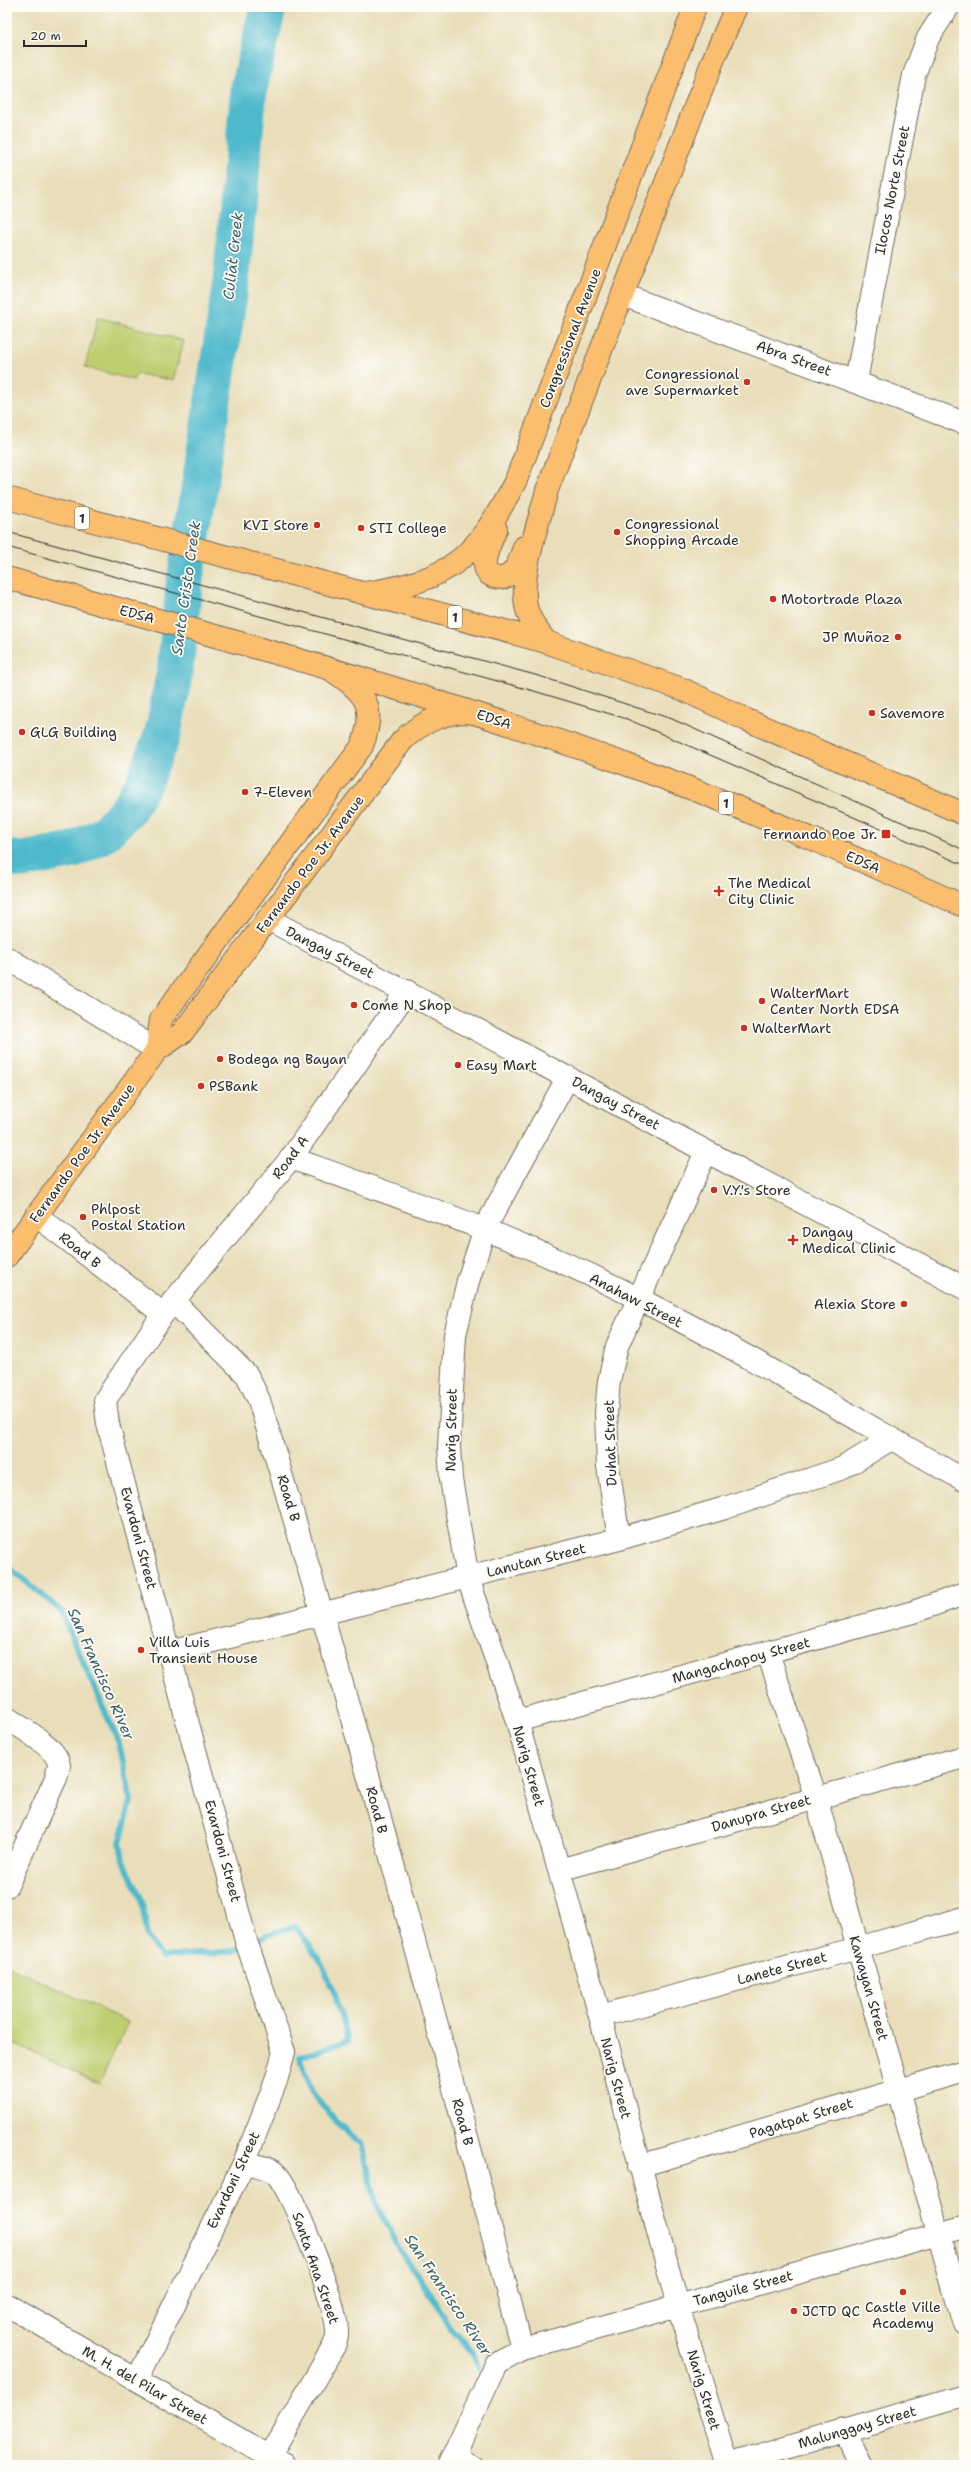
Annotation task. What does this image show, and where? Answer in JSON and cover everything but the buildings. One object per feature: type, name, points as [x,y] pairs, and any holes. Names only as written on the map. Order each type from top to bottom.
[{"type":"main road","name":"Congressional Avenue","points":[[364,593],[429,578],[459,560],[483,536],[516,480],[695,7]]},
{"type":"main road","points":[[516,480],[485,556],[485,568],[495,577],[506,577],[516,568],[714,58],[736,7]]},
{"type":"main road","points":[[546,642],[530,618],[525,595],[529,564],[547,490]]},
{"type":"main road","name":"1","points":[[7,498],[546,642],[682,689],[747,720],[964,814]]},
{"type":"main road","name":"EDSA","points":[[7,578],[243,643],[483,715],[652,773],[745,811],[964,906]]},
{"type":"main road","name":"Fernando Poe Jr. Avenue","points":[[157,1050],[161,1019],[362,746],[369,721],[369,708],[366,701],[358,689],[328,668]]},
{"type":"main road","name":"Fernando Poe Jr. Avenue","points":[[7,1256],[157,1050],[182,1033],[410,733],[431,721],[451,714],[468,712],[483,715]]},
{"type":"street","name":"Ilocos Norte Street","points":[[856,380],[914,75],[928,38],[948,7]]},
{"type":"street","name":"Abra Street","points":[[623,295],[856,380],[964,423]]},
{"type":"street","name":"Dangay Street","points":[[268,919],[407,991],[706,1152],[964,1288]]},
{"type":"street","points":[[7,958],[157,1050]]},
{"type":"street","name":"Road A","points":[[168,1308],[291,1158],[407,991]]},
{"type":"street","name":"Narig Street","points":[[568,1077],[485,1228],[468,1281],[455,1335],[449,1446],[451,1479],[468,1578],[517,1721],[600,2016],[639,2166],[678,2306],[727,2465]]},
{"type":"street","name":"Duhat Street","points":[[619,1539],[608,1466],[606,1412],[609,1382],[617,1346],[706,1152]]},
{"type":"street","name":"Anahaw Street","points":[[291,1158],[485,1228],[638,1298],[964,1480]]},
{"type":"street","name":"Road B","points":[[36,1215],[168,1308],[247,1375],[256,1394],[324,1614],[486,2208],[522,2349]]},
{"type":"street","name":"Evardoni Street","points":[[137,2380],[244,2163],[276,2081],[284,2052],[247,1944],[108,1424],[105,1400],[168,1308]]},
{"type":"street","name":"Lanutan Street","points":[[170,1652],[619,1539],[801,1484],[843,1468],[891,1439]]},
{"type":"street","name":"Mangachapoy Street","points":[[517,1721],[913,1612],[964,1594]]},
{"type":"street","name":"Kawayan Street","points":[[768,1652],[816,1798],[940,2234],[964,2325]]},
{"type":"street","points":[[7,1718],[44,1743],[53,1752],[59,1764],[56,1778],[7,1886]]},
{"type":"street","name":"Danupra Street","points":[[559,1870],[964,1757]]},
{"type":"street","name":"Lanete Street","points":[[600,2016],[858,1948],[964,1918]]},
{"type":"street","name":"Pagatpat Street","points":[[639,2166],[898,2089],[964,2071]]},
{"type":"street","name":"Santa Ana Street","points":[[244,2163],[263,2167],[277,2174],[290,2195],[300,2216],[333,2310],[337,2334],[334,2346],[277,2461]]},
{"type":"street","name":"Tanguile Street","points":[[458,2462],[496,2364],[522,2349],[964,2227]]},
{"type":"street","name":"M. H. del Pilar Street","points":[[7,2305],[277,2461]]},
{"type":"street","name":"Malunggay Street","points":[[727,2465],[964,2396]]},
{"type":"street","points":[[844,2430],[860,2465]]},
{"type":"green space","points":[[98,317],[184,341],[173,380],[137,374],[133,380],[85,367]]},
{"type":"green space","points":[[7,1965],[128,2022],[99,2084],[7,2040]]},
{"type":"waterway","name":"Culiat Creek","points":[[7,858],[23,860],[73,850],[103,835],[127,811],[143,784],[163,733],[175,670],[184,587],[231,282],[249,88],[268,7]]},
{"type":"waterway","name":"San Francisco River","points":[[7,1566],[60,1610],[119,1743],[131,1801],[120,1843],[123,1860],[141,1898],[148,1937],[162,1957],[234,1951],[269,1934],[295,1926],[320,1960],[335,1994],[348,2040],[300,2057],[312,2092],[336,2122],[362,2144],[376,2203],[402,2254],[425,2285],[450,2327],[473,2353],[478,2367],[483,2372]]},
{"type":"tram line","points":[[7,532],[539,676],[672,719],[964,850]]},
{"type":"tram line","points":[[7,547],[534,691],[627,719],[964,865]]},
{"type":"place","name":"Congressional ave Supermarket","points":[[747,382]]},
{"type":"place","name":"KVI Store","points":[[317,525]]},
{"type":"place","name":"STI College","points":[[361,528]]},
{"type":"place","name":"Congressional Shopping Arcade","points":[[617,532]]},
{"type":"place","name":"Motortrade Plaza","points":[[773,599]]},
{"type":"place","name":"JP Muñoz","points":[[898,637]]},
{"type":"place","name":"Savemore","points":[[872,713]]},
{"type":"place","name":"GLG Building","points":[[22,732]]},
{"type":"place","name":"7-Eleven","points":[[245,792]]},
{"type":"place","name":"Fernando Poe Jr.","points":[[886,834]]},
{"type":"place","name":"The Medical City Clinic","points":[[719,891]]},
{"type":"place","name":"WalterMart Center North EDSA","points":[[762,1001]]},
{"type":"place","name":"Come N Shop","points":[[354,1005]]},
{"type":"place","name":"WalterMart","points":[[744,1028]]},
{"type":"place","name":"Bodega ng Bayan","points":[[220,1059]]},
{"type":"place","name":"Easy Mart","points":[[458,1065]]},
{"type":"place","name":"PSBank","points":[[201,1086]]},
{"type":"place","name":"V.Y.'s Store","points":[[714,1190]]},
{"type":"place","name":"Phlpost Postal Station","points":[[83,1217]]},
{"type":"place","name":"Dangay Medical Clinic","points":[[793,1240]]},
{"type":"place","name":"Alexia Store","points":[[904,1304]]},
{"type":"place","name":"Villa Luis Transient House","points":[[141,1650]]},
{"type":"place","name":"Castle Ville Academy","points":[[903,2292]]},
{"type":"place","name":"JCTD QC","points":[[794,2311]]},
{"type":"water label","name":"Santo Cristo Creek","points":[[186,588]]}]
